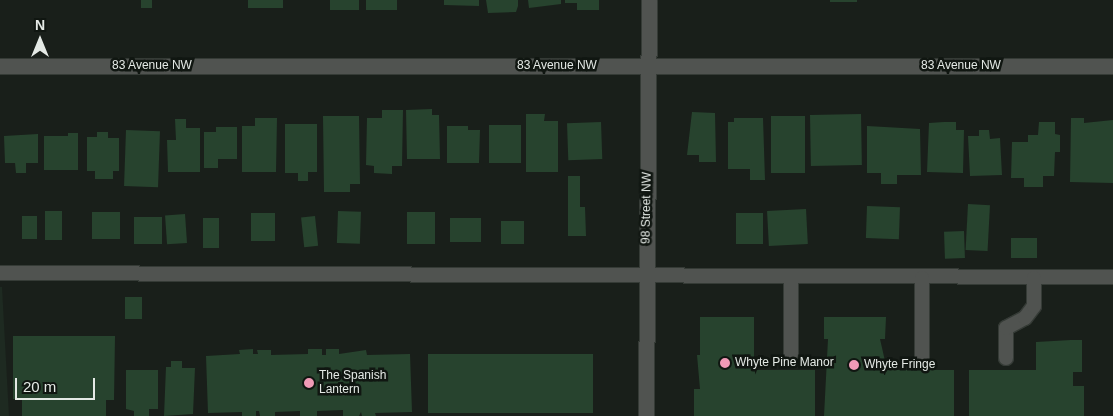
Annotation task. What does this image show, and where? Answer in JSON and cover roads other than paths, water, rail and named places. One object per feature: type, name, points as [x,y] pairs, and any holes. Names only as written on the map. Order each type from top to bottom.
[{"type":"street","name":"98 Street NW","points":[[646,416],[649,0]]},
{"type":"street","name":"83 Avenue NW","points":[[0,66],[1113,66]]},
{"type":"lane","points":[[0,273],[791,278],[1113,277]]},
{"type":"lane","points":[[791,278],[791,354]]},
{"type":"lane","points":[[922,278],[922,362]]},
{"type":"lane","points":[[1006,358],[1006,328],[1025,318],[1034,306],[1034,278]]},
{"type":"place","name":"Whyte Pine Manor","points":[[725,363]]},
{"type":"place","name":"Whyte Fringe","points":[[854,365]]},
{"type":"place","name":"The Spanish Lantern","points":[[309,383]]}]
